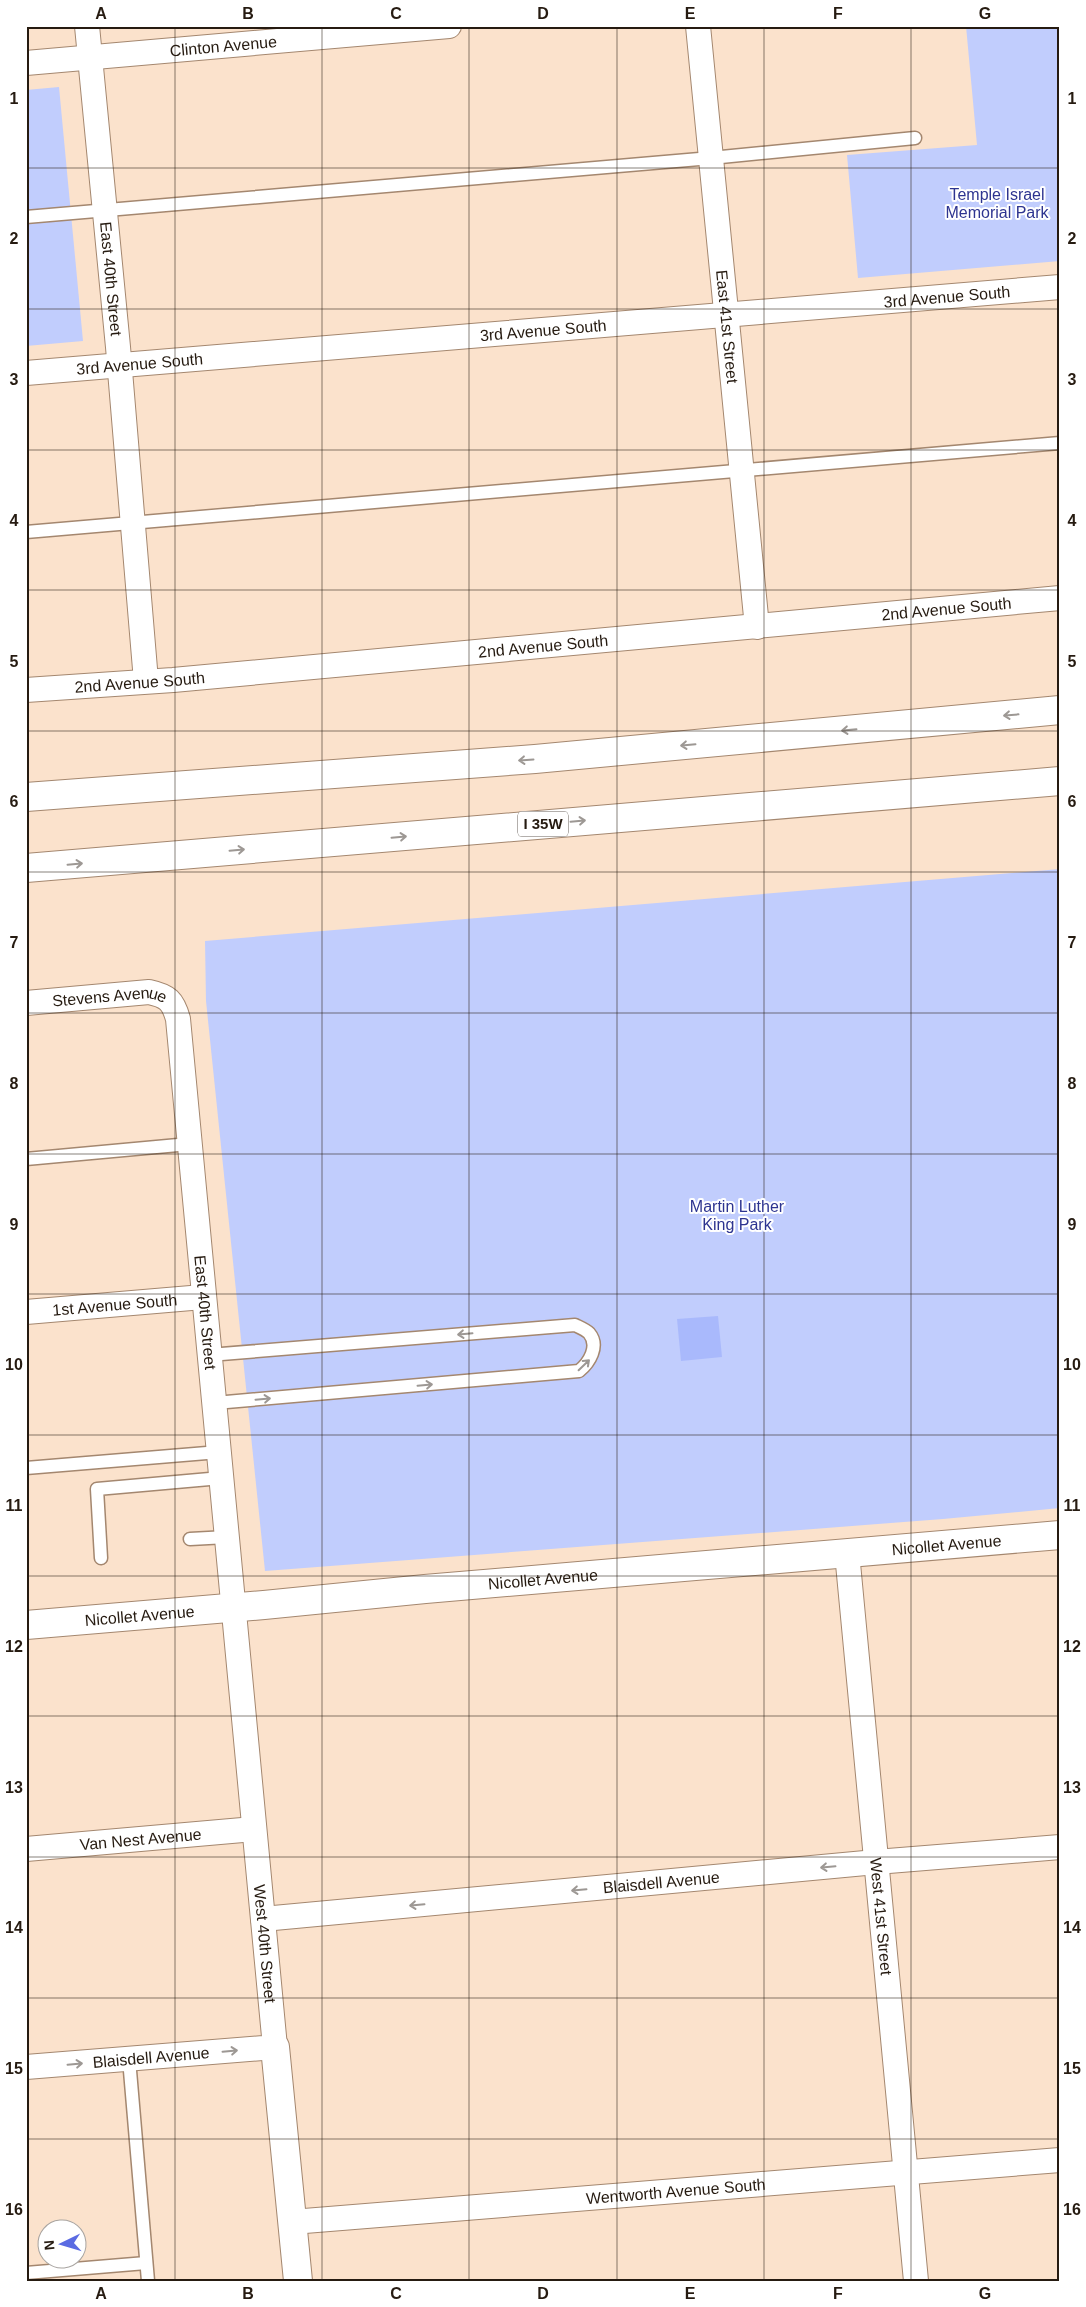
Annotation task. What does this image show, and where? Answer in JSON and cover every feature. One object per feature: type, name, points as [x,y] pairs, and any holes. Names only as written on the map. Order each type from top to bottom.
[{"type":"main road","points":[[26,797],[535,759],[1060,710]]},
{"type":"main road","name":"I 35W","points":[[26,868],[1060,781]]},
{"type":"main road","name":"Nicollet Avenue","points":[[26,1625],[1060,1535]]},
{"type":"main road","name":"West 40th Street","points":[[275,2047],[298,2281]]},
{"type":"street","name":"East 40th Street","points":[[88,26],[120,365],[146,681]]},
{"type":"street","name":"Clinton Avenue","points":[[26,63],[449,26]]},
{"type":"street","name":"East 41st Street","points":[[698,26],[756,627]]},
{"type":"street","name":"3rd Avenue South","points":[[26,373],[726,313],[1060,287]]},
{"type":"street","name":"2nd Avenue South","points":[[26,690],[756,627],[1060,598]]},
{"type":"street","name":"Stevens Avenue","points":[[26,1003],[149,992],[165,995],[174,1004],[178,1019]]},
{"type":"street","name":"East 40th Street","points":[[178,1019],[234,1607]]},
{"type":"street","name":"1st Avenue South","points":[[26,1312],[203,1297]]},
{"type":"street","name":"West 41st Street","points":[[847,1553],[916,2281]]},
{"type":"street","name":"West 40th Street","points":[[234,1607],[275,2047]]},
{"type":"street","name":"Van Nest Avenue","points":[[26,1849],[254,1829]]},
{"type":"street","name":"Blaisdell Avenue","points":[[263,1919],[876,1862],[1060,1847]]},
{"type":"street","name":"Blaisdell Avenue","points":[[26,2067],[275,2047]]},
{"type":"street","name":"Wentworth Avenue South","points":[[292,2222],[1060,2160]]},
{"type":"lane","points":[[26,216],[711,158],[916,138]]},
{"type":"lane","points":[[26,532],[742,472],[1060,443]]},
{"type":"lane","points":[[26,1158],[189,1144]]},
{"type":"lane","points":[[209,1355],[575,1324],[589,1333],[593,1346],[590,1362],[578,1371],[214,1404]]},
{"type":"lane","points":[[26,1468],[219,1452]]},
{"type":"lane","points":[[101,1558],[97,1489],[221,1478]]},
{"type":"lane","points":[[190,1539],[227,1536]]},
{"type":"lane","points":[[129,2059],[148,2281]]},
{"type":"lane","points":[[26,2273],[146,2263]]},
{"type":"green space","name":"Temple Israel Memorial Park","points":[[966,26],[1060,26],[1060,261],[858,278],[847,155],[977,145]]},
{"type":"green space","points":[[59,87],[83,341],[26,346],[26,90]]},
{"type":"green space","name":"Martin Luther King Park","points":[[1060,869],[1060,1508],[943,1519],[265,1571],[206,1001],[205,941]]},
{"type":"shaded area","points":[[718,1316],[722,1357],[681,1361],[677,1319]]}]
